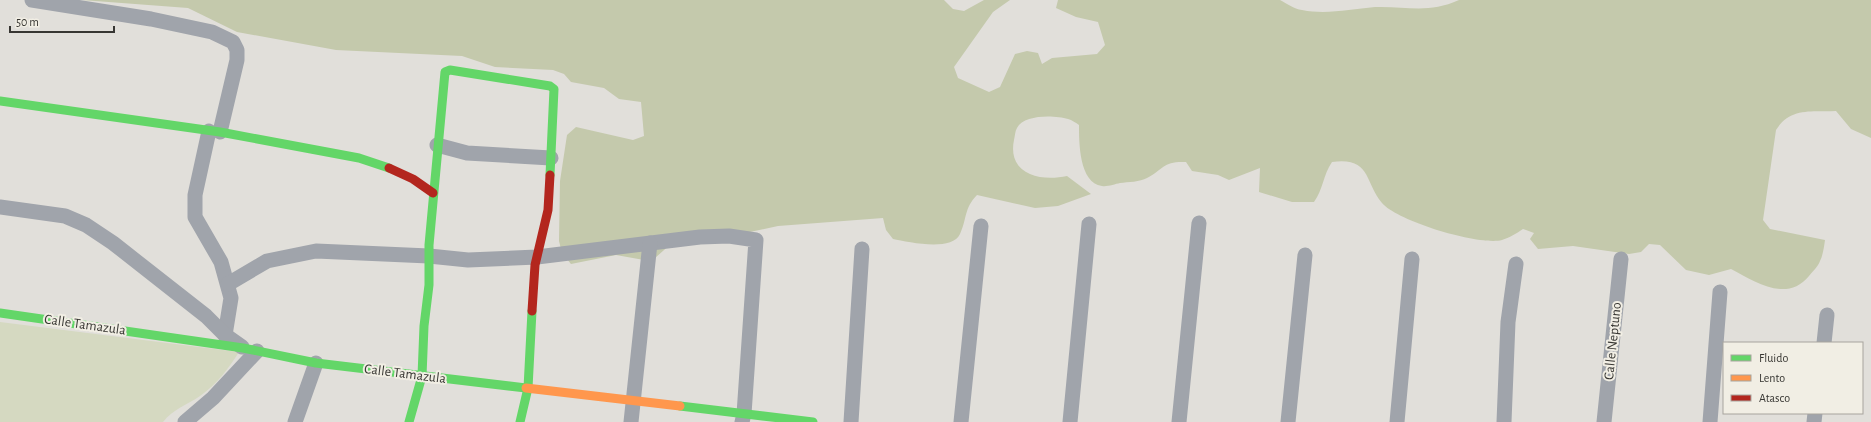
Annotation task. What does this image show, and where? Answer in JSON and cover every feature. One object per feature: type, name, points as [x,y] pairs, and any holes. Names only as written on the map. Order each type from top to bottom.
[{"type":"street","points":[[32,0],[151,19],[212,32],[233,42],[237,50],[238,60],[195,195],[195,216],[221,262],[228,284],[231,298],[225,335]]},
{"type":"street","points":[[409,422],[422,376],[424,326],[428,303],[429,256],[437,145],[444,74],[450,70],[550,86],[554,89],[556,94],[547,218],[537,257],[528,388],[520,422]]},
{"type":"street","points":[[0,101],[215,131],[346,155],[374,162],[414,179],[433,193]]},
{"type":"street","points":[[437,145],[467,153],[552,158]]},
{"type":"street","points":[[0,207],[65,216],[86,225],[120,248],[206,316],[225,335],[250,350],[213,398],[185,422]]},
{"type":"street","points":[[1179,422],[1199,222]]},
{"type":"street","points":[[1070,422],[1090,224]]},
{"type":"street","points":[[962,422],[981,226]]},
{"type":"street","points":[[228,284],[268,260],[316,251],[429,256],[468,260],[537,257],[700,237],[729,236],[756,240],[743,418]]},
{"type":"street","points":[[631,422],[650,243]]},
{"type":"street","points":[[851,422],[862,249]]},
{"type":"street","points":[[1288,422],[1305,255]]},
{"type":"street","points":[[1397,422],[1412,259]]},
{"type":"street","name":"Calle Neptuno","points":[[1604,422],[1621,259]]},
{"type":"street","points":[[1504,422],[1508,322],[1516,264]]},
{"type":"street","points":[[1710,422],[1720,292]]},
{"type":"street","name":"Calle Tamazula","points":[[0,313],[250,350],[316,363],[634,401],[743,418],[813,422]]},
{"type":"street","points":[[1824,342],[1827,315]]},
{"type":"street","points":[[295,422],[316,363]]},
{"type":"green space","points":[[82,0],[944,0],[953,9],[964,11],[984,0],[1010,0],[993,12],[954,67],[958,78],[989,92],[1000,87],[1015,54],[1027,51],[1038,53],[1042,64],[1052,58],[1097,54],[1105,45],[1098,22],[1076,17],[1056,8],[1058,0],[1280,0],[1299,9],[1320,12],[1375,7],[1427,8],[1437,7],[1459,0],[1871,0],[1871,138],[1851,129],[1836,111],[1810,111],[1795,114],[1788,117],[1776,130],[1763,220],[1770,229],[1825,240],[1819,263],[1809,276],[1800,284],[1791,288],[1781,289],[1771,288],[1760,284],[1731,269],[1709,275],[1686,270],[1660,245],[1649,244],[1641,252],[1629,254],[1573,246],[1538,249],[1530,239],[1534,233],[1523,229],[1502,240],[1491,241],[1458,236],[1420,224],[1391,210],[1382,203],[1376,195],[1365,172],[1354,163],[1345,161],[1332,162],[1314,202],[1292,202],[1259,192],[1260,168],[1229,180],[1218,175],[1192,171],[1186,162],[1168,164],[1153,175],[1134,182],[1102,186],[1094,183],[1089,178],[1085,170],[1080,151],[1079,125],[1068,119],[1048,116],[1026,120],[1017,128],[1015,132],[1013,152],[1016,161],[1021,168],[1028,173],[1037,176],[1057,178],[1067,176],[1091,194],[1058,206],[1035,208],[977,195],[970,204],[960,234],[955,240],[948,243],[929,244],[893,239],[886,230],[883,218],[778,226],[745,233],[672,243],[655,258],[644,260],[616,255],[571,264],[562,253],[559,241],[560,181],[567,135],[576,127],[633,140],[644,136],[641,102],[619,99],[604,88],[571,82],[564,74],[553,70],[495,67],[462,56],[336,50],[237,32],[188,8]]},
{"type":"green space","points":[[0,322],[239,352],[211,387],[200,396],[176,410],[163,422],[0,422]]},
{"type":"traffic: fast","points":[[409,422],[422,376],[424,326],[429,285],[429,245],[445,72],[450,70],[550,86],[554,89],[550,175]]},
{"type":"traffic: fast","points":[[0,101],[220,132],[359,158],[389,168]]},
{"type":"traffic: fast","points":[[520,422],[528,388],[532,311]]},
{"type":"traffic: fast","points":[[0,313],[243,348],[316,363],[526,388]]},
{"type":"traffic: fast","points":[[680,406],[813,422]]},
{"type":"traffic: slow","points":[[526,388],[680,406]]},
{"type":"traffic: jam","points":[[389,168],[413,179],[433,193]]},
{"type":"traffic: jam","points":[[532,311],[535,265],[548,210],[550,175]]}]
